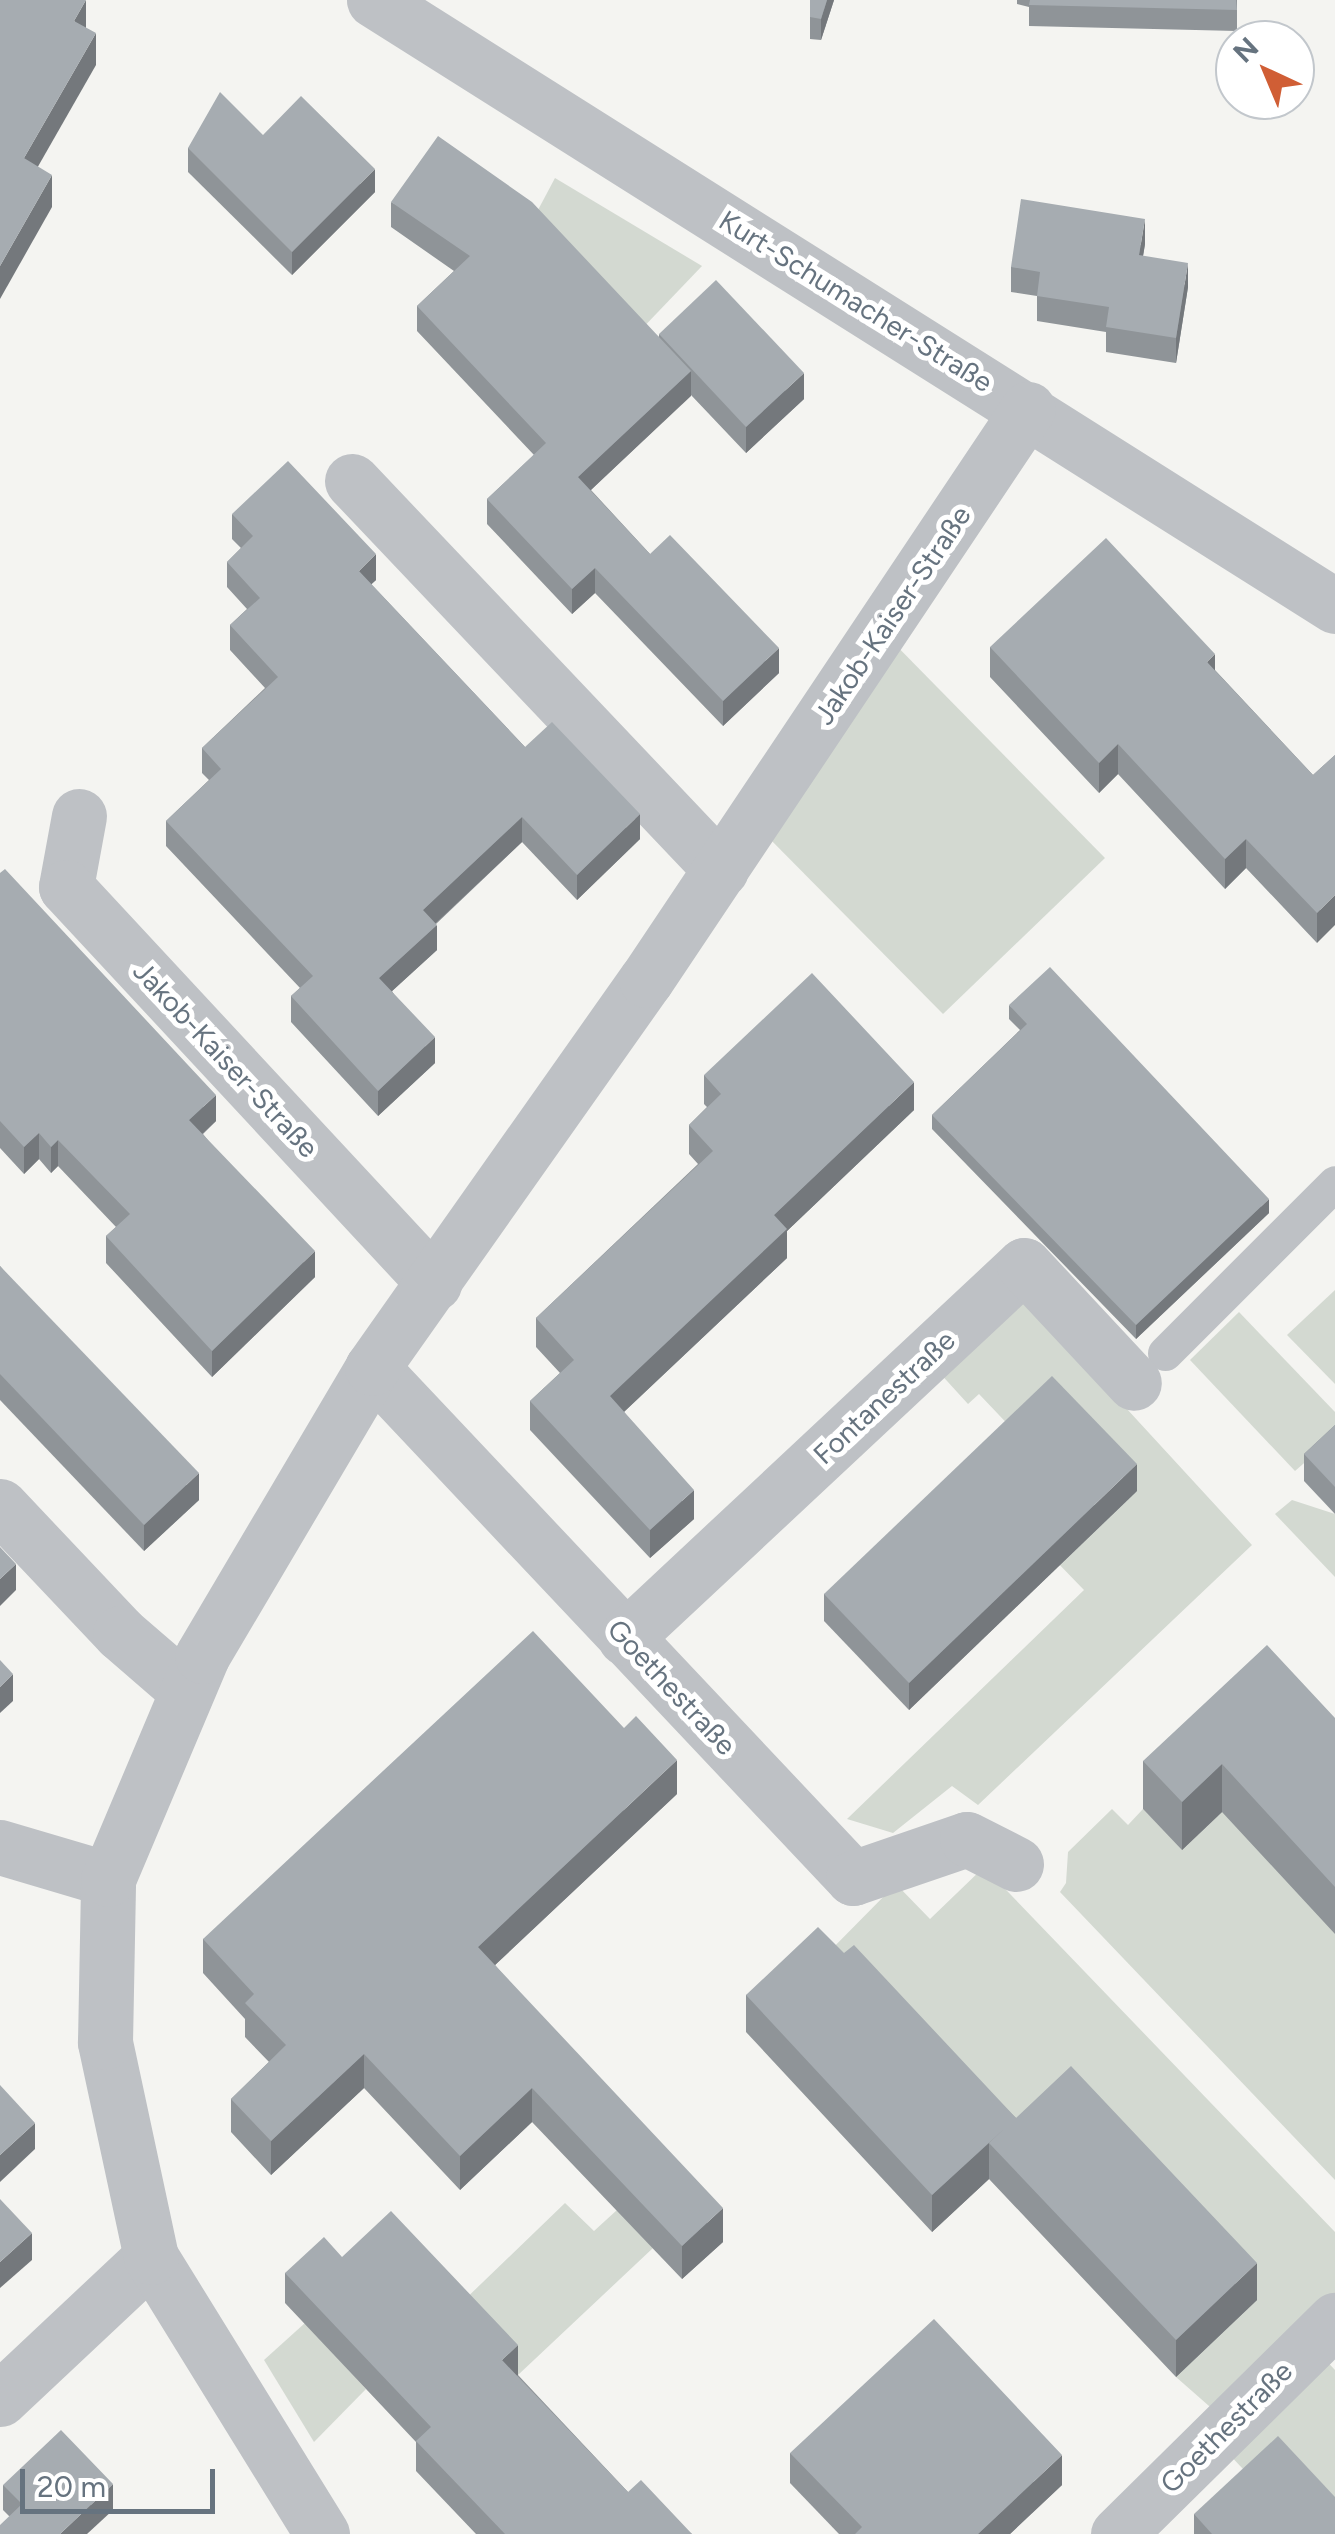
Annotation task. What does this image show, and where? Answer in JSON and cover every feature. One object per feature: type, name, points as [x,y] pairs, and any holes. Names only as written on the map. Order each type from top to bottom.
[{"type":"street","name":"Kurt-Schumacher-Straße","points":[[374,0],[1335,606]]},
{"type":"street","name":"Jakob-Kaiser-Straße","points":[[322,2534],[151,2256],[105,2042],[108,1878],[186,1690],[372,1368],[721,870],[1028,409]]},
{"type":"street","points":[[352,481],[721,870]]},
{"type":"street","name":"Jakob-Kaiser-Straße","points":[[79,816],[66,887],[434,1283]]},
{"type":"street","name":"Fontanestraße","points":[[626,1638],[1024,1266],[1149,1368]]},
{"type":"street","name":"Goethestraße","points":[[372,1368],[853,1878],[967,1840],[1016,1864]]},
{"type":"street","points":[[0,1506],[120,1633],[186,1690]]},
{"type":"street","points":[[0,1847],[108,1878]]},
{"type":"street","points":[[0,2399],[151,2256]]},
{"type":"street","name":"Goethestraße","points":[[1118,2534],[1335,2320]]},
{"type":"lane","name":"Fontanestraße","points":[[1149,1368],[1335,1183]]},
{"type":"shaded area","points":[[555,178],[702,266],[635,336],[530,225]]},
{"type":"shaded area","points":[[882,631],[1105,858],[943,1014],[753,822]]},
{"type":"shaded area","points":[[1335,1290],[1335,1384],[1287,1335]]},
{"type":"shaded area","points":[[1024,1297],[1252,1545],[978,1805],[952,1786],[893,1833],[847,1819],[1084,1590],[1052,1557],[1080,1545],[1127,1485],[1137,1492],[1053,1403],[1018,1435],[979,1394],[968,1404],[937,1370]]},
{"type":"shaded area","points":[[1239,1312],[1335,1412],[1335,1436],[1295,1471],[1190,1360]]},
{"type":"shaded area","points":[[1292,1500],[1335,1514],[1335,1577],[1275,1514]]},
{"type":"shaded area","points":[[1297,1742],[1335,1934],[1335,2180],[1060,1892],[1066,1883],[1068,1852],[1112,1809],[1128,1825],[1143,1809],[1182,1849]]},
{"type":"shaded area","points":[[984,1867],[1335,2232],[1335,2301],[1217,2413],[1176,2377],[1244,2307],[1006,2164],[818,1963],[896,1884],[930,1919]]},
{"type":"shaded area","points":[[565,2203],[594,2231],[617,2210],[653,2248],[518,2375],[455,2309]]},
{"type":"shaded area","points":[[305,2323],[366,2389],[314,2442],[264,2360]]},
{"type":"shaded area","points":[[1321,2355],[1335,2370],[1335,2534],[1261,2488],[1225,2450]]},
{"type":"building","points":[[0,0],[86,0],[74,21],[96,33],[24,158],[52,175],[0,266]]},
{"type":"building","points":[[810,0],[827,0],[821,19],[810,17]]},
{"type":"building","points":[[1030,0],[1236,0],[1237,10],[1029,5]]},
{"type":"building","points":[[220,92],[263,135],[301,96],[375,169],[292,252],[188,148]]},
{"type":"building","points":[[438,136],[532,202],[691,371],[578,477],[650,554],[670,535],[779,648],[723,701],[595,568],[572,589],[487,499],[546,443],[417,306],[470,256],[391,202]]},
{"type":"building","points":[[1021,199],[1145,219],[1139,255],[1188,263],[1176,338],[1106,327],[1109,307],[1037,296],[1040,272],[1011,267]]},
{"type":"building","points":[[716,280],[804,373],[746,427],[659,334]]},
{"type":"building","points":[[288,461],[376,554],[359,571],[525,747],[552,722],[640,814],[577,875],[522,817],[423,910],[437,925],[379,978],[435,1037],[378,1091],[291,996],[313,976],[166,821],[221,769],[202,748],[278,677],[230,625],[260,598],[227,562],[253,536],[232,514]]},
{"type":"building","points":[[1106,538],[1215,654],[1207,662],[1313,775],[1335,755],[1335,895],[1317,913],[1246,839],[1225,859],[1118,744],[1099,763],[990,647]]},
{"type":"building","points":[[5,869],[216,1095],[189,1120],[315,1251],[212,1351],[106,1236],[130,1214],[58,1140],[51,1147],[39,1133],[24,1147],[0,1121],[0,873]]},
{"type":"building","points":[[1050,967],[1269,1199],[1136,1325],[932,1115],[1027,1024],[1009,1005]]},
{"type":"building","points":[[812,973],[914,1082],[774,1215],[787,1229],[610,1396],[694,1490],[650,1530],[530,1401],[574,1360],[536,1318],[713,1151],[689,1125],[721,1094],[704,1075]]},
{"type":"building","points":[[0,1266],[199,1473],[144,1525],[0,1374]]},
{"type":"building","points":[[1052,1376],[1137,1464],[909,1683],[824,1594]]},
{"type":"building","points":[[1335,1425],[1335,1487],[1304,1454]]},
{"type":"building","points":[[0,1547],[16,1564],[0,1579]]},
{"type":"building","points":[[533,1631],[624,1728],[636,1716],[677,1760],[478,1947],[723,2208],[682,2246],[532,2088],[460,2156],[364,2054],[271,2141],[231,2099],[286,2045],[245,2003],[254,1994],[203,1939]]},
{"type":"building","points":[[1267,1645],[1335,1718],[1335,1887],[1222,1764],[1182,1802],[1143,1761]]},
{"type":"building","points":[[0,1660],[13,1674],[0,1687]]},
{"type":"building","points":[[818,1927],[844,1953],[854,1945],[1016,2118],[1071,2066],[1257,2263],[1176,2340],[989,2143],[1005,2128],[932,2195],[746,1995]]},
{"type":"building","points":[[0,2085],[35,2123],[0,2155]]},
{"type":"building","points":[[0,2199],[32,2233],[0,2262]]},
{"type":"building","points":[[391,2211],[518,2345],[502,2360],[628,2492],[641,2480],[692,2534],[505,2534],[416,2441],[431,2427],[285,2273],[324,2237],[342,2257]]},
{"type":"building","points":[[934,2319],[1062,2455],[978,2534],[855,2534],[862,2527],[790,2453]]},
{"type":"building","points":[[61,2430],[113,2484],[60,2534],[0,2534],[0,2525],[22,2504],[3,2485]]},
{"type":"building","points":[[1278,2436],[1335,2497],[1335,2534],[1212,2534],[1194,2514]]}]
